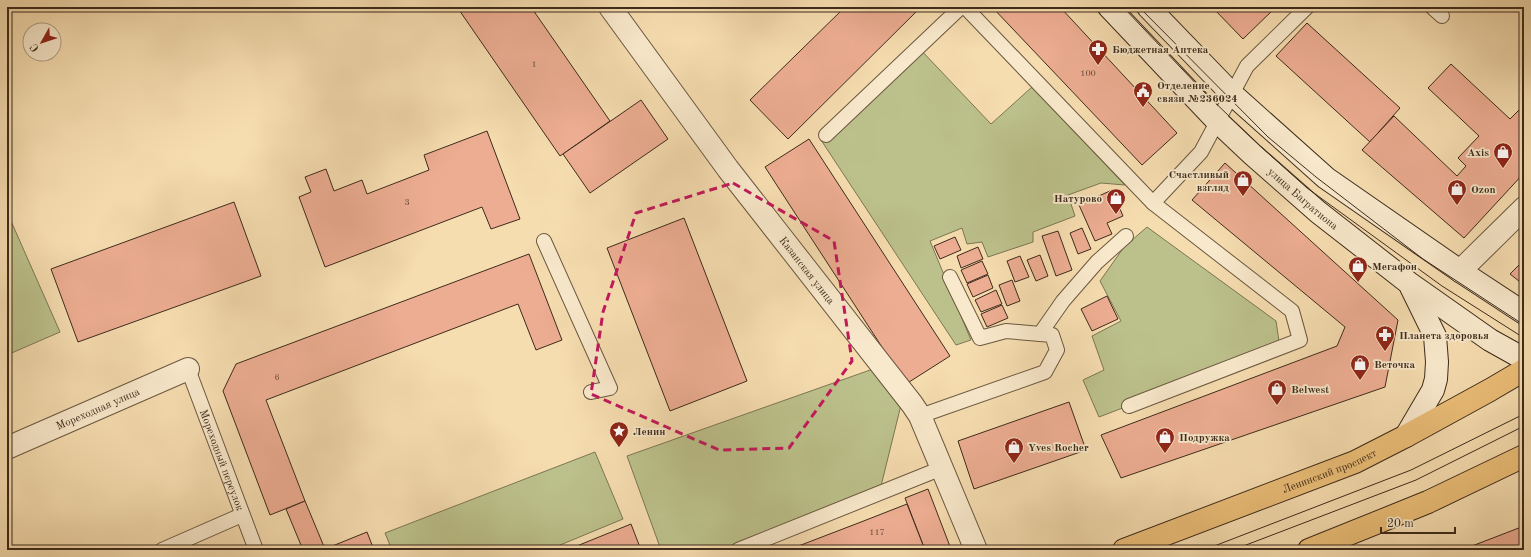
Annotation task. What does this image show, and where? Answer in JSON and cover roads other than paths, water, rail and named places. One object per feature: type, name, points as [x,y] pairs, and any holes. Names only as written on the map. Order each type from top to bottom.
[{"type":"main road","name":"Казанская улица","points":[[610,7],[728,169],[920,416],[976,550]]},
{"type":"main road","name":"улица Багратиона","points":[[1109,7],[1217,121],[1318,212],[1409,283],[1490,340],[1524,359]]},
{"type":"main road","points":[[1148,7],[1232,94],[1326,178],[1460,271],[1524,313]]},
{"type":"main road","points":[[1460,271],[1524,208]]},
{"type":"main road","points":[[1406,436],[1433,390],[1436,379],[1437,362],[1435,336],[1424,310],[1409,283]]},
{"type":"main road","name":"Мореходная улица","points":[[7,448],[188,369]]},
{"type":"main road","name":"Ленинский проспект","points":[[1124,550],[1355,462],[1406,436],[1524,370]]},
{"type":"main road","points":[[1309,550],[1428,502],[1524,456]]},
{"type":"lane","points":[[826,135],[961,7]]},
{"type":"lane","points":[[965,7],[1153,203],[1292,311],[1300,340],[1129,406]]},
{"type":"lane","points":[[1153,203],[1201,152],[1248,66],[1307,7]]},
{"type":"lane","points":[[1040,334],[1063,301],[1097,262],[1126,236]]},
{"type":"lane","points":[[544,241],[610,388],[591,392]]},
{"type":"lane","points":[[920,416],[1045,372],[1057,350],[1052,335],[1006,331],[980,338],[950,277]]},
{"type":"lane","name":"Мореходный переулок","points":[[188,369],[256,550]]},
{"type":"lane","points":[[738,550],[942,468]]},
{"type":"lane","points":[[162,550],[242,515]]},
{"type":"tram line","points":[[1123,7],[1202,90],[1260,146],[1307,188],[1442,286],[1524,338]]},
{"type":"tram line","points":[[1139,7],[1268,137],[1316,177],[1423,259],[1524,325]]},
{"type":"tram line","points":[[1204,550],[1411,470],[1524,414]]},
{"type":"tram line","points":[[1233,550],[1416,480],[1524,426]]},
{"type":"place","name":"Бюджетная Аптека","points":[[1098,66]]},
{"type":"place","name":"Отделение связи №236024","points":[[1143,108]]},
{"type":"place","name":"Axis","points":[[1503,169]]},
{"type":"place","name":"Счастливый взгляд","points":[[1243,197]]},
{"type":"place","name":"Ozon","points":[[1457,206]]},
{"type":"place","name":"Натурово","points":[[1116,215]]},
{"type":"place","name":"Мегафон","points":[[1358,283]]},
{"type":"place","name":"Планета здоровья","points":[[1385,352]]},
{"type":"place","name":"Веточка","points":[[1360,381]]},
{"type":"place","name":"Belwest","points":[[1277,406]]},
{"type":"place","name":"Ленин","points":[[619,448]]},
{"type":"place","name":"Подружка","points":[[1165,454]]},
{"type":"place","name":"Yves Rocher","points":[[1014,464]]}]
